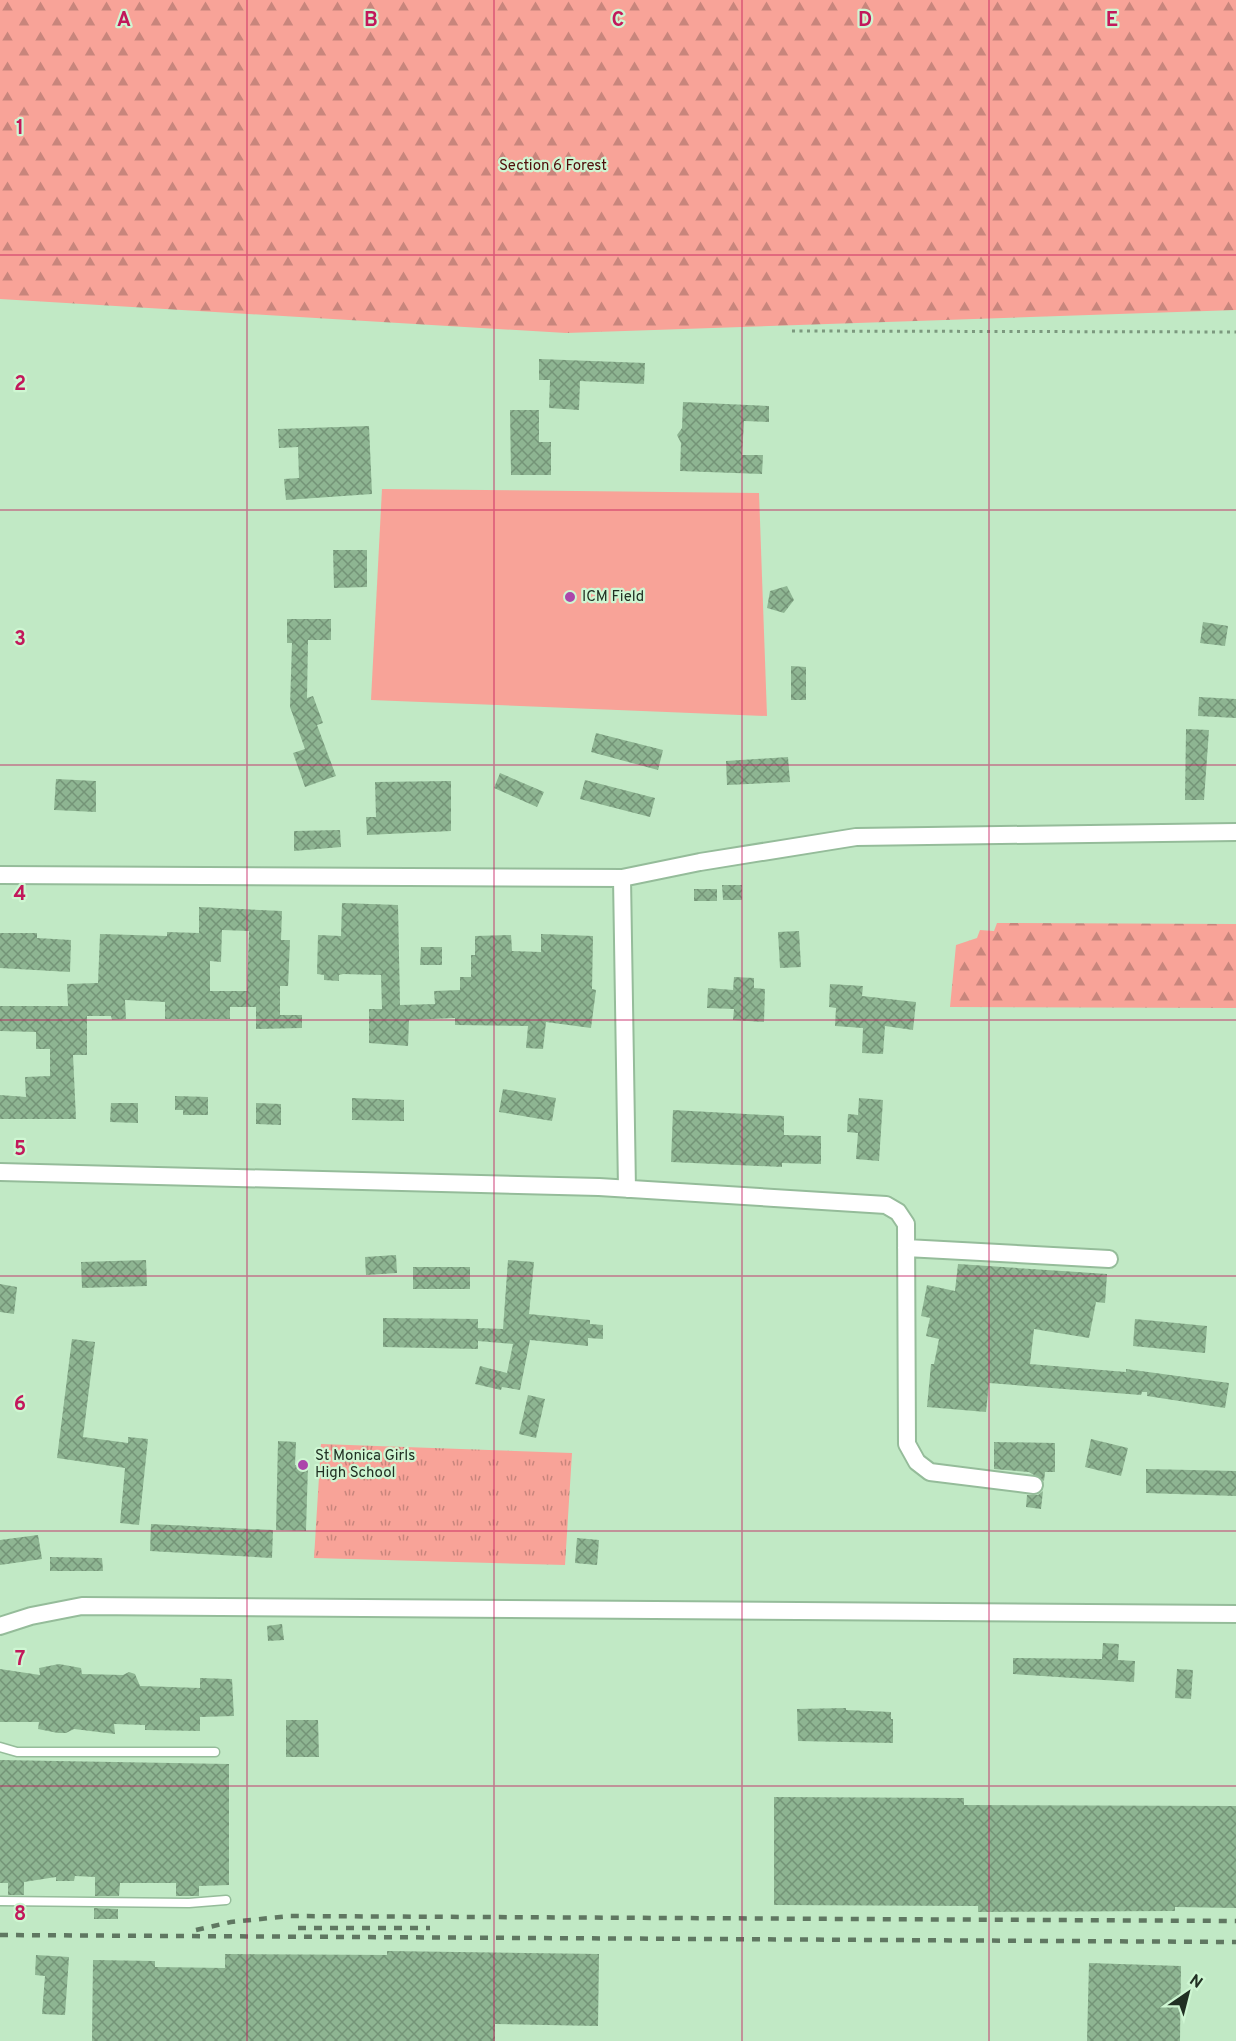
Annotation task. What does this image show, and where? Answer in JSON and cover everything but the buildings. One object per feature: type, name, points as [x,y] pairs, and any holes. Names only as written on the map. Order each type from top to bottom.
[{"type":"street","points":[[0,875],[622,878],[700,862],[856,837],[1236,832]]},
{"type":"street","points":[[622,878],[627,1189]]},
{"type":"street","points":[[0,1172],[627,1189],[886,1205],[898,1212],[906,1224],[907,1444],[917,1462],[930,1472],[1034,1485]]},
{"type":"street","points":[[906,1248],[1109,1259]]},
{"type":"street","points":[[0,1626],[31,1616],[82,1606],[1236,1614]]},
{"type":"lane","points":[[0,1747],[17,1752],[215,1752]]},
{"type":"lane","points":[[0,1901],[189,1903],[226,1900]]},
{"type":"path","points":[[792,331],[1236,332]]},
{"type":"green space","name":"Section 6 Forest","points":[[0,0],[1236,0],[1236,310],[566,333],[0,299]]},
{"type":"green space","name":"ICM Field","points":[[382,489],[759,493],[767,716],[371,700]]},
{"type":"green space","points":[[997,923],[1236,924],[1236,1008],[950,1007],[956,945],[977,938],[980,930],[994,931]]},
{"type":"green space","points":[[321,1444],[572,1453],[565,1565],[314,1558]]},
{"type":"railway","points":[[196,1930],[231,1922],[290,1916],[1236,1921]]},
{"type":"railway","points":[[298,1928],[430,1928]]},
{"type":"railway","points":[[0,1935],[1236,1942]]},
{"type":"place","name":"ICM Field","points":[[570,597]]},
{"type":"place","name":"St Monica Girls High School","points":[[303,1465]]}]
